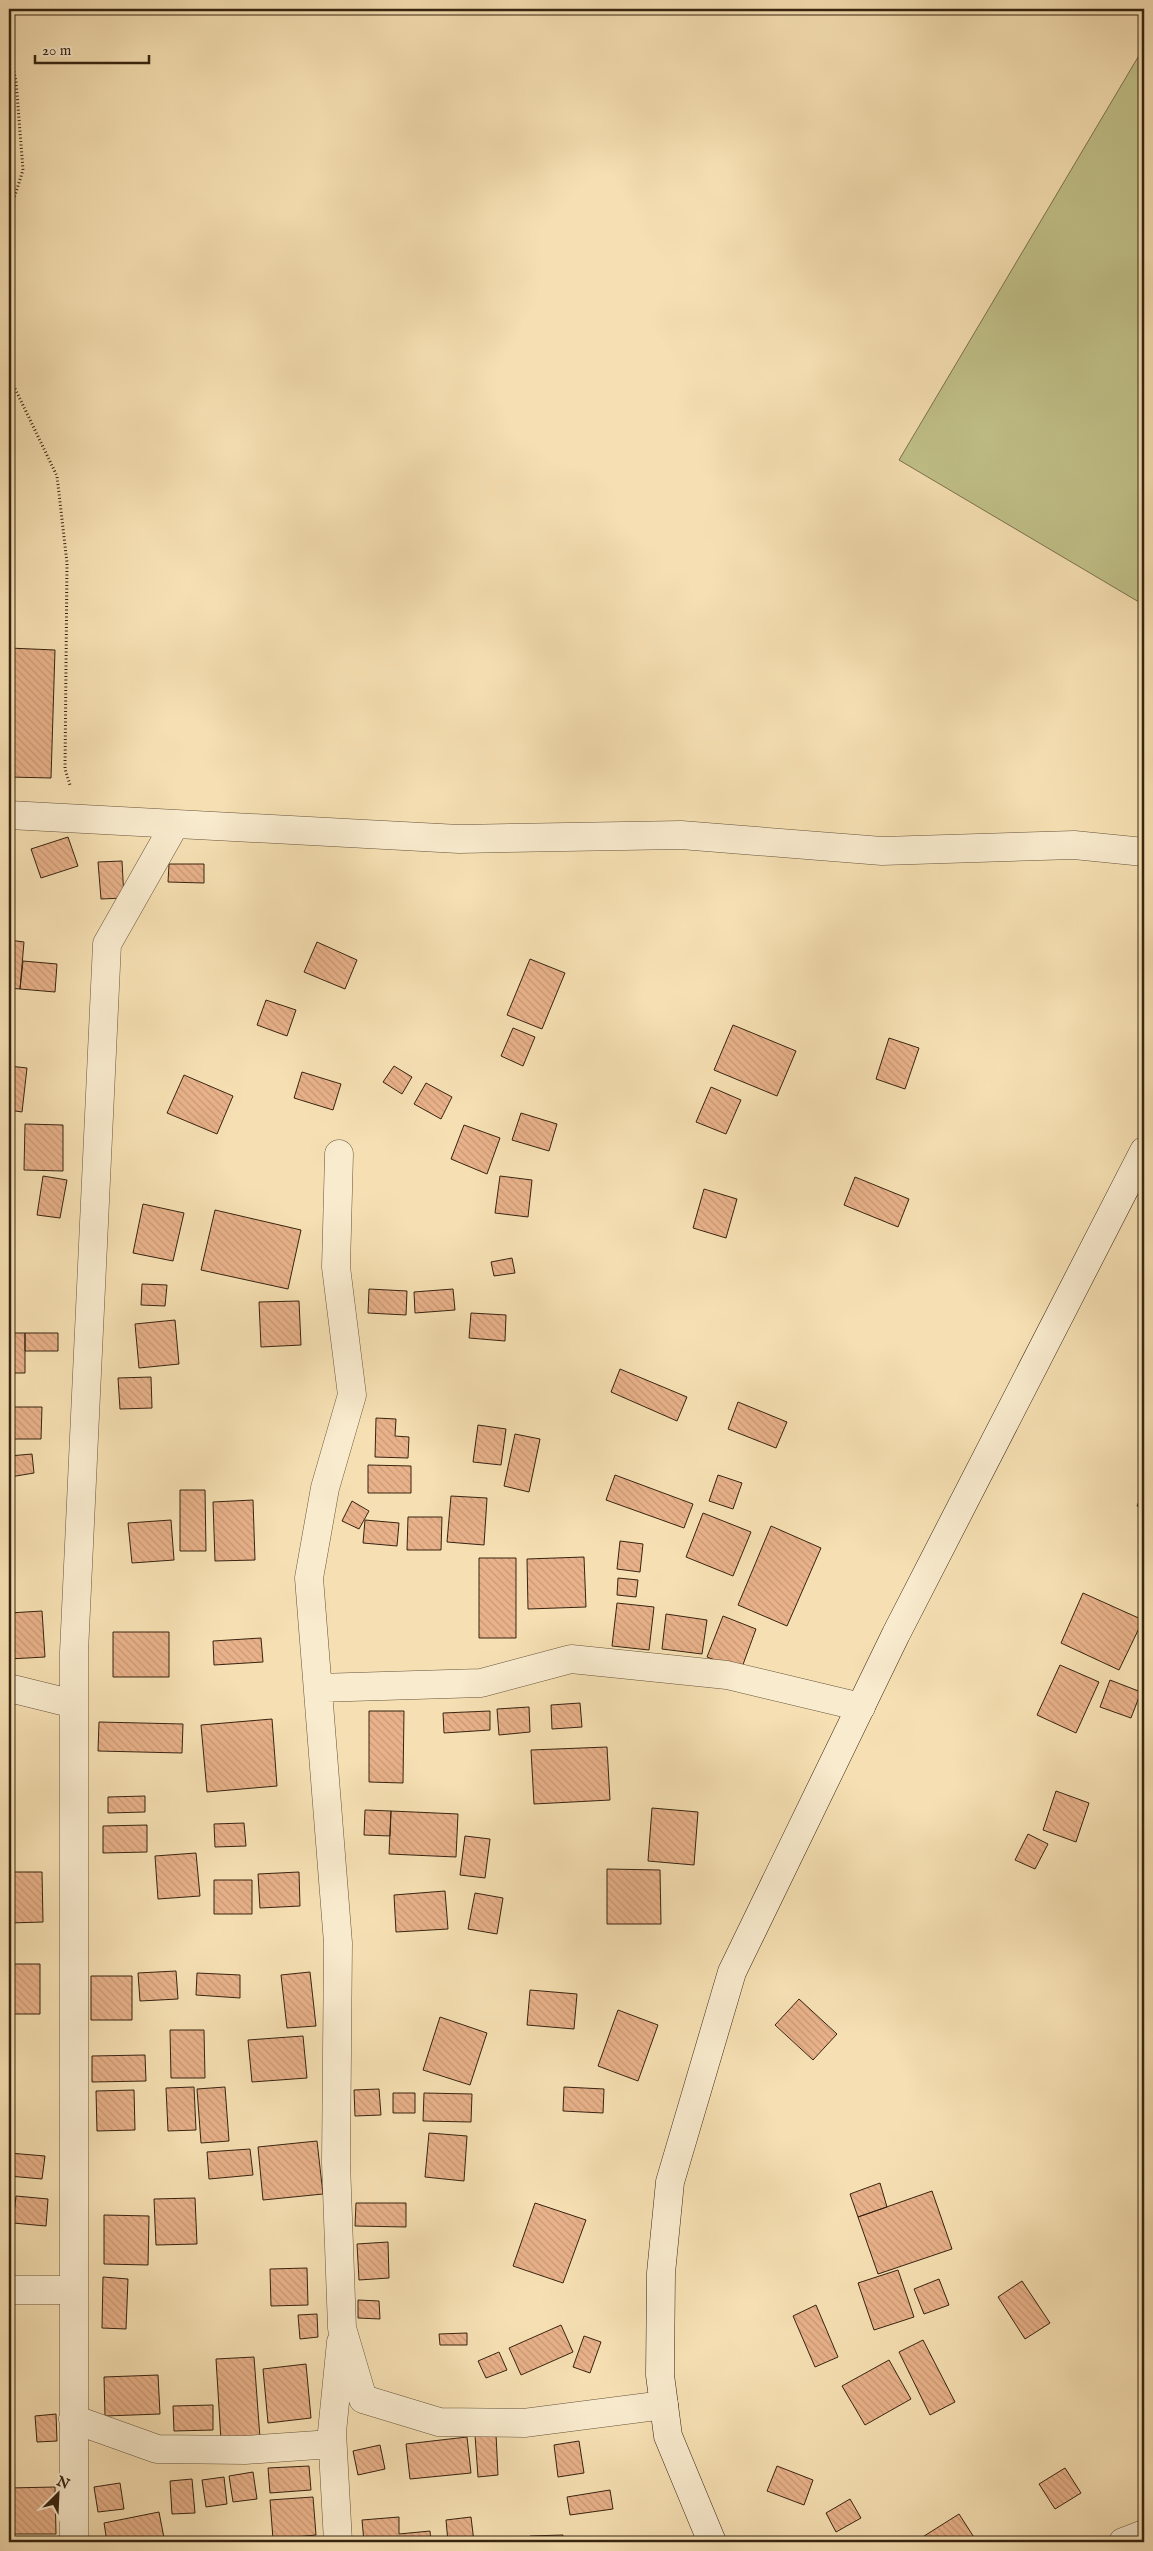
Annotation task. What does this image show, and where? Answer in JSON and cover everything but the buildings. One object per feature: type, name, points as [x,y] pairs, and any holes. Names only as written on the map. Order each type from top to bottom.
[{"type":"street","points":[[9,815],[459,839],[680,835],[882,851],[1074,846],[1144,852]]},
{"type":"street","points":[[74,2542],[74,1652],[107,944],[175,824]]},
{"type":"street","points":[[712,2542],[668,2436],[660,2375],[661,2273],[670,2182],[732,1972],[861,1706],[1144,1151]]},
{"type":"street","points":[[338,2542],[332,2444],[342,2328],[336,2163],[338,1943],[309,1578],[326,1488],[352,1396],[336,1267],[339,1154]]},
{"type":"street","points":[[318,1688],[481,1683],[571,1659],[727,1675],[861,1706]]},
{"type":"street","points":[[9,1688],[74,1704]]},
{"type":"street","points":[[9,2290],[73,2290]]},
{"type":"street","points":[[342,2328],[363,2399],[439,2422],[524,2423],[664,2405]]},
{"type":"street","points":[[73,2419],[157,2448],[245,2450],[332,2444]]},
{"type":"street","points":[[1123,2542],[1144,2534]]},
{"type":"path","points":[[9,51],[16,81],[23,170],[9,214]]},
{"type":"path","points":[[9,376],[57,476],[67,563],[65,769],[80,819]]},
{"type":"green space","points":[[1144,47],[1144,605],[899,460]]}]
